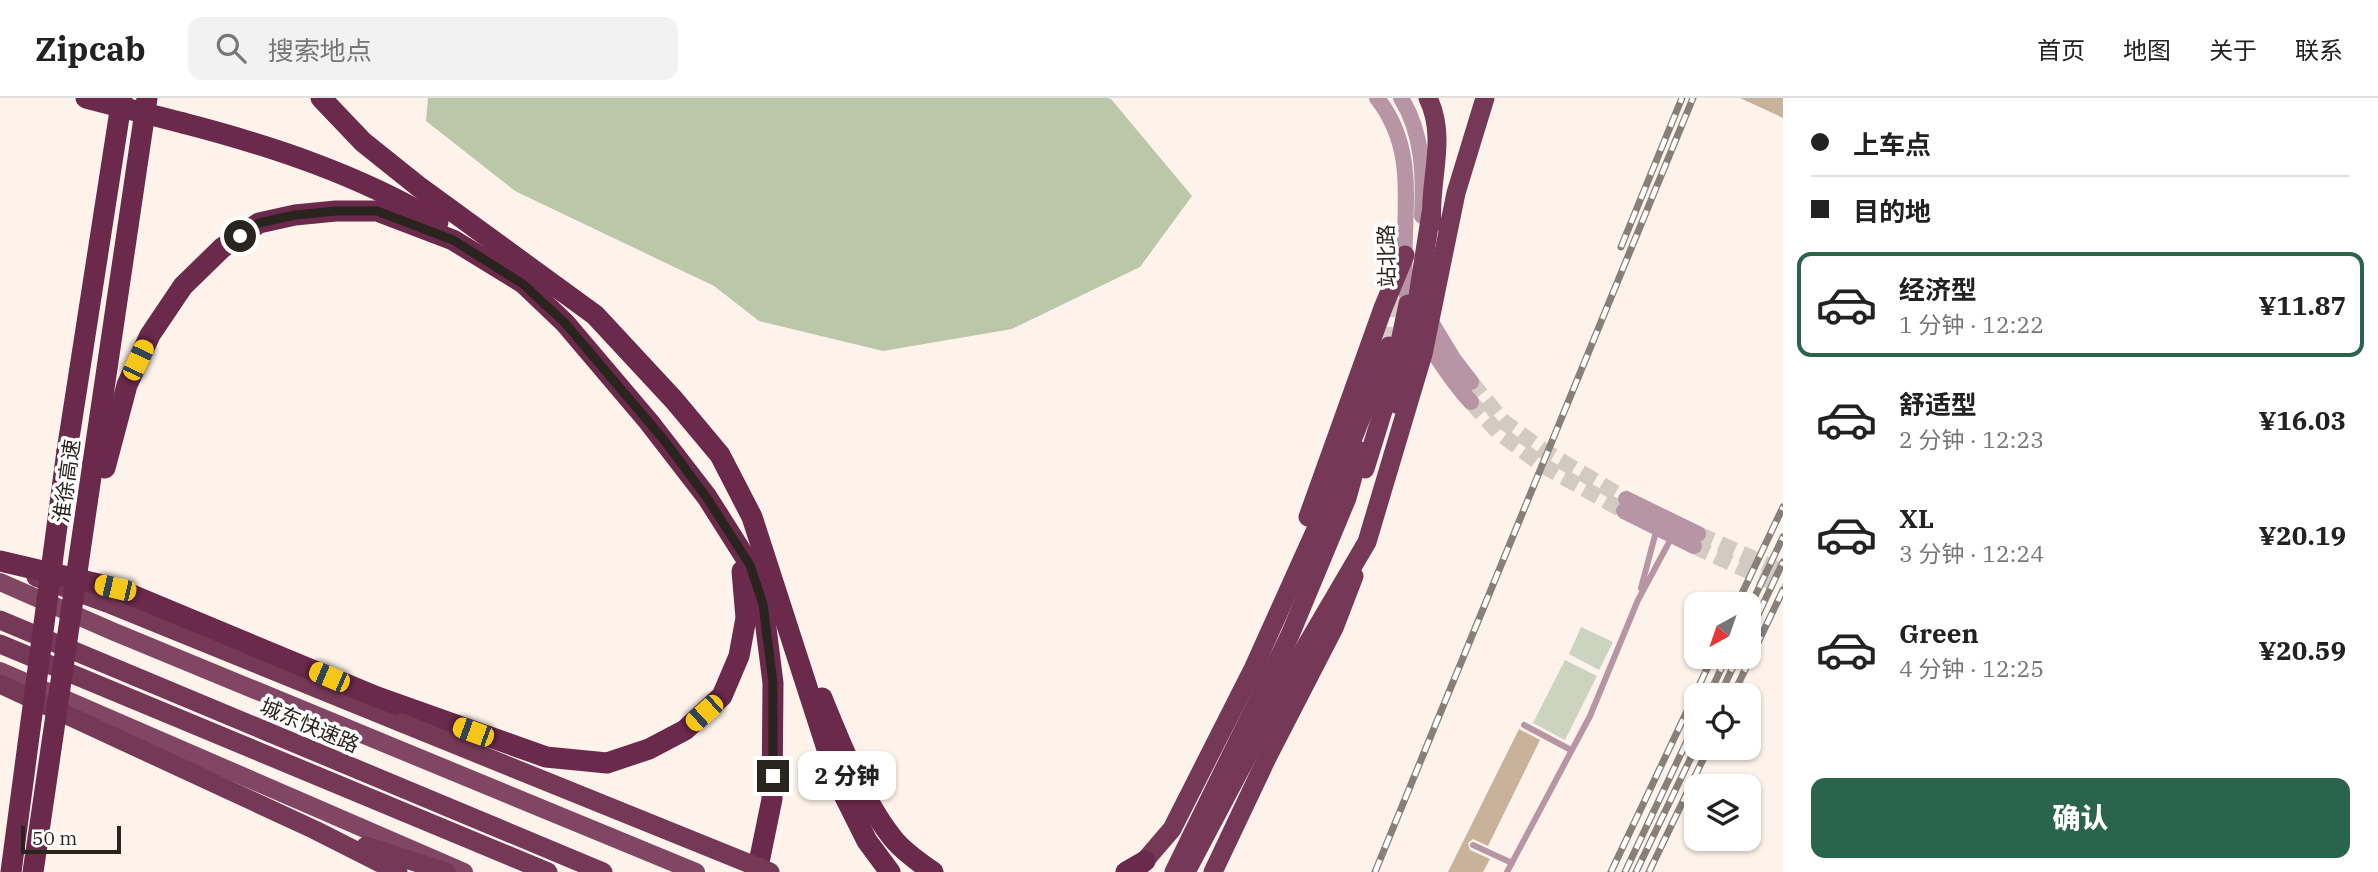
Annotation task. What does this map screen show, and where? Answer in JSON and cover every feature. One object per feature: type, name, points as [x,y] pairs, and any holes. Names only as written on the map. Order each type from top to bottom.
[{"type":"highway","points":[[86,98],[184,116],[311,149],[400,187],[495,241]]},
{"type":"highway","points":[[80,367],[74,322],[109,98]]},
{"type":"highway","name":"淮徐高速","points":[[11,872],[67,451],[122,98]]},
{"type":"highway","points":[[145,98],[241,138],[321,165],[399,201],[447,228],[502,270]]},
{"type":"highway","name":"淮徐高速","points":[[99,466],[145,98]]},
{"type":"highway","points":[[321,98],[363,142],[418,187],[595,315],[674,400],[720,455],[752,517],[838,783],[867,841],[890,872]]},
{"type":"highway","points":[[1307,644],[1357,529],[1393,417],[1413,328],[1438,149],[1433,108],[1428,98]]},
{"type":"highway","points":[[1213,872],[1267,758],[1334,628],[1367,542],[1423,354],[1456,193],[1485,98]]},
{"type":"highway","points":[[33,872],[41,821],[60,761],[99,466],[127,385],[150,335],[183,286],[222,248],[259,223],[295,215],[336,211],[377,211],[453,240],[523,284],[565,323],[649,422],[707,498],[750,565],[763,604],[773,683],[778,797],[757,872]]},
{"type":"highway","points":[[1423,354],[1434,246],[1431,213]]},
{"type":"highway","points":[[1254,667],[1277,589],[1315,502],[1332,447],[1405,255]]},
{"type":"highway","points":[[1282,651],[1322,584],[1354,504],[1391,384],[1408,304]]},
{"type":"highway","points":[[1126,872],[1140,867],[1172,829],[1254,667],[1326,507],[1389,346],[1347,498],[1282,651],[1174,872]]},
{"type":"highway","points":[[0,563],[115,588],[377,697],[546,757],[607,763],[649,749],[685,730],[722,696],[739,656],[746,618],[744,581],[737,552],[707,498]]},
{"type":"highway","points":[[1186,872],[1307,644],[1367,542]]},
{"type":"highway","points":[[0,563],[107,603],[771,872],[786,699],[776,591]]},
{"type":"highway","name":"城东快速路","points":[[0,620],[603,872]]},
{"type":"highway","points":[[791,641],[816,684],[848,758],[877,814],[896,842],[933,872]]},
{"type":"highway","points":[[0,643],[548,872]]},
{"type":"highway","points":[[0,684],[315,830],[398,872]]},
{"type":"highway","points":[[315,830],[446,872]]},
{"type":"main road","points":[[0,582],[112,631],[696,872]]},
{"type":"main road","points":[[0,671],[464,872]]},
{"type":"street","name":"站北路","points":[[1377,98],[1386,109],[1402,147],[1407,189],[1405,255],[1408,304],[1428,342],[1471,402]]},
{"type":"street","name":"站北路","points":[[1401,98],[1412,114],[1421,151],[1422,309],[1471,382]]},
{"type":"street","points":[[1625,505],[1696,540]]},
{"type":"lane","points":[[1638,600],[1660,522]]},
{"type":"lane","points":[[1507,872],[1590,716],[1638,600],[1675,530]]},
{"type":"lane","points":[[1524,725],[1571,750]]},
{"type":"lane","points":[[1473,845],[1512,863]]},
{"type":"green space","points":[[428,98],[1107,98],[1111,99],[1192,196],[1140,267],[1012,329],[883,351],[759,321],[714,286],[515,191],[426,121]]},
{"type":"green space","points":[[1581,627],[1613,642],[1599,670],[1569,654]]},
{"type":"green space","points":[[1565,660],[1597,676],[1565,740],[1533,723]]},
{"type":"building","points":[[1740,98],[1783,98],[1783,118]]},
{"type":"building","points":[[1519,729],[1540,740],[1488,846],[1473,839],[1468,843],[1470,850],[1490,859],[1483,872],[1448,872]]},
{"type":"tunnel","points":[[1389,346],[1394,284]]},
{"type":"tunnel","points":[[1471,382],[1504,422],[1544,451],[1626,499]]},
{"type":"tunnel","points":[[1471,402],[1498,432],[1542,465],[1624,511]]},
{"type":"tunnel","points":[[1698,534],[1783,572]]},
{"type":"tunnel","points":[[1694,546],[1783,587]]},
{"type":"railway","points":[[1621,247],[1682,98]]},
{"type":"railway","points":[[1375,872],[1693,98]]},
{"type":"railway","points":[[1743,592],[1783,507]]},
{"type":"railway","points":[[1757,592],[1783,537]]},
{"type":"railway","points":[[1761,609],[1783,562]]},
{"type":"railway","points":[[1739,683],[1783,590]]},
{"type":"railway","points":[[1611,872],[1707,669]]},
{"type":"railway","points":[[1715,683],[1721,669]]},
{"type":"railway","points":[[1726,683],[1732,669]]},
{"type":"railway","points":[[1625,872],[1684,747]]},
{"type":"railway","points":[[1636,872],[1690,760]]},
{"type":"railway","points":[[1649,872],[1703,760]]},
{"type":"route","points":[[240,236],[259,223],[295,215],[377,211],[453,240],[523,284],[565,323],[664,440],[707,498],[750,565],[763,604],[773,683],[773,776]]}]
